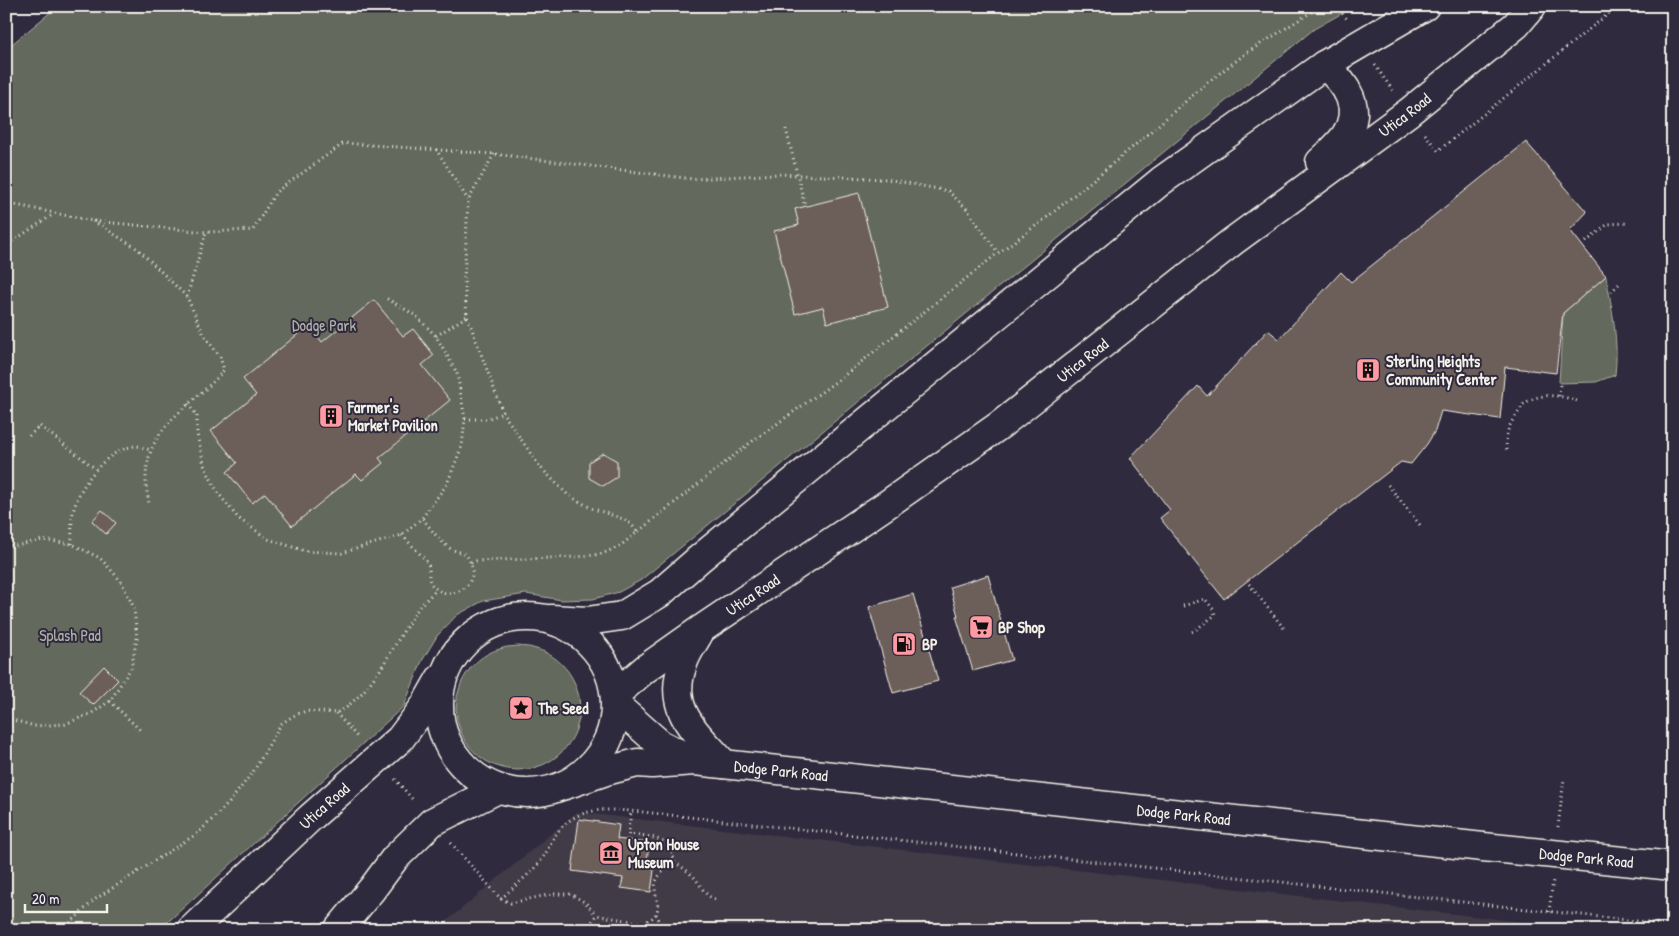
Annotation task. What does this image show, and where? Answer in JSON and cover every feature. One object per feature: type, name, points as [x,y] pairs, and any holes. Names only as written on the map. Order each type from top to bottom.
[{"type":"street","points":[[551,619],[574,629],[593,646],[607,667],[616,700],[610,735],[600,756],[584,773],[565,785],[543,792],[520,794],[498,789],[472,774],[452,753],[440,725],[439,696],[445,671],[458,649],[477,631],[500,620],[525,616],[587,620],[622,616],[660,593],[1161,181],[1324,65],[1425,6]]},
{"type":"street","name":"Utica Road","points":[[616,700],[645,669],[702,628],[889,503],[1000,425],[1232,242],[1408,112],[1516,25],[1532,6]]},
{"type":"street","points":[[1232,242],[1325,157],[1345,136],[1351,124],[1353,110],[1350,95],[1342,81],[1324,65]]},
{"type":"street","points":[[702,628],[683,664],[677,689],[680,709],[688,724],[724,764]]},
{"type":"street","name":"Utica Road","points":[[191,930],[310,818],[400,739],[424,707],[445,671]]},
{"type":"street","name":"Dodge Park Road","points":[[616,700],[660,744],[695,761]]},
{"type":"street","name":"Dodge Park Road","points":[[565,785],[636,763],[652,764],[695,761],[1673,866]]},
{"type":"street","points":[[338,930],[395,858],[432,822],[498,789]]},
{"type":"path","points":[[471,563],[476,561],[576,557],[602,554],[620,546],[750,443],[841,378],[998,253],[1046,219],[1149,134],[1208,82],[1248,52],[1321,6]]},
{"type":"path","points":[[1336,6],[1383,78],[1438,151],[1618,6]]},
{"type":"path","points":[[786,129],[805,206]]},
{"type":"path","points":[[6,203],[93,221],[206,232],[253,230],[276,192],[344,143],[494,154],[693,178],[798,174],[887,179],[948,191],[966,208],[998,253]]},
{"type":"path","points":[[436,149],[468,201]]},
{"type":"path","points":[[494,154],[468,201],[464,280],[467,316],[503,413],[540,468],[568,496],[591,508],[623,519],[638,532]]},
{"type":"path","points":[[6,249],[13,240],[55,214]]},
{"type":"path","points":[[93,221],[138,249],[187,297],[204,335],[220,357],[224,370],[216,380],[161,430],[151,450],[146,480],[149,504]]},
{"type":"path","points":[[1586,242],[1608,224],[1627,223]]},
{"type":"path","points":[[187,297],[206,232]]},
{"type":"path","points":[[1611,292],[1621,282]]},
{"type":"path","points":[[188,404],[197,416],[197,434],[204,465],[218,493],[238,518],[268,539],[304,551],[342,553],[402,535],[422,518],[447,484],[462,446],[465,419],[457,373],[436,336],[415,315],[384,297]]},
{"type":"path","points":[[436,336],[467,316]]},
{"type":"path","points":[[1559,397],[1560,385]]},
{"type":"path","points":[[1507,450],[1505,439],[1512,421],[1524,404],[1537,398],[1567,397],[1577,401]]},
{"type":"path","points":[[465,419],[487,419],[503,413]]},
{"type":"path","points":[[29,436],[40,426],[96,469]]},
{"type":"path","points":[[72,544],[73,513],[80,492],[96,469],[114,453],[136,446],[151,450]]},
{"type":"path","points":[[1388,485],[1420,525]]},
{"type":"path","points":[[402,535],[428,564],[428,578],[431,585],[447,593],[465,588],[473,572],[466,554],[448,547],[422,518]]},
{"type":"path","points":[[8,524],[11,547]]},
{"type":"path","points":[[6,550],[11,547],[42,540],[72,544],[100,558],[121,581],[134,608],[137,638],[131,668],[110,701],[92,713],[64,724],[34,726],[6,718]]},
{"type":"path","points":[[1249,584],[1286,631]]},
{"type":"path","points":[[63,930],[94,900],[198,832],[229,803],[255,769],[281,724],[293,716],[306,712],[336,713],[346,708],[363,692],[380,670],[408,622],[437,589]]},
{"type":"path","points":[[1183,606],[1205,599],[1214,610],[1215,615],[1190,632]]},
{"type":"path","points":[[110,701],[141,731]]},
{"type":"path","points":[[336,713],[501,899],[511,903],[552,894],[571,894],[586,903],[596,915],[643,923],[656,914],[659,906],[656,889],[657,880],[674,862]]},
{"type":"path","points":[[1558,828],[1564,779]]},
{"type":"path","points":[[501,899],[542,860],[553,839],[571,819],[585,812],[602,810],[1673,925]]},
{"type":"path","points":[[628,840],[631,812]]},
{"type":"path","points":[[628,834],[656,837],[670,849],[674,862],[689,873],[705,893],[715,899]]},
{"type":"path","points":[[1549,912],[1553,877]]},
{"type":"path","points":[[656,914],[664,930]]},
{"type":"path","points":[[587,930],[596,915]]},
{"type":"shaded area","points":[[577,812],[1593,930],[436,930]]},
{"type":"green space","name":"Dodge Park","points":[[58,6],[1355,6],[1314,29],[641,580],[619,592],[593,599],[562,600],[526,594],[483,601],[457,615],[437,636],[422,661],[404,706],[159,930],[6,930],[6,49]]},
{"type":"green space","points":[[1606,276],[1613,313],[1616,350],[1615,375],[1596,382],[1559,383],[1563,313]]},
{"type":"green space","points":[[518,646],[542,650],[562,664],[576,684],[580,708],[576,732],[562,752],[542,766],[518,770],[494,766],[474,752],[460,732],[456,708],[460,684],[474,664],[494,650]]},
{"type":"building","name":"Sterling Heights Community Center","points":[[1526,142],[1587,212],[1570,230],[1606,276],[1563,313],[1556,373],[1505,367],[1500,419],[1441,411],[1435,431],[1411,464],[1401,462],[1224,599],[1160,518],[1170,510],[1130,458],[1198,386],[1207,396],[1268,330],[1279,339],[1341,272],[1351,282]]},
{"type":"building","points":[[859,193],[888,307],[827,323],[823,307],[795,314],[774,231],[799,225],[795,209]]},
{"type":"building","name":"Farmer's Market Pavilion","points":[[374,300],[403,336],[413,329],[434,355],[422,365],[450,400],[379,458],[383,463],[362,480],[356,474],[292,526],[265,493],[252,503],[227,472],[237,463],[211,431],[256,395],[243,379],[309,325],[322,342]]},
{"type":"building","points":[[603,453],[617,461],[617,477],[603,486],[589,478],[589,462]]},
{"type":"building","points":[[102,510],[116,523],[106,534],[92,521]]},
{"type":"building","name":"BP Shop","points":[[988,575],[1012,660],[973,671],[956,616],[958,616],[950,587]]},
{"type":"building","points":[[913,594],[938,681],[893,693],[869,607]]},
{"type":"building","points":[[104,666],[118,680],[93,705],[79,692]]},
{"type":"building","name":"Upton House Museum","points":[[579,819],[619,825],[617,839],[649,843],[647,862],[655,863],[651,892],[621,888],[623,878],[572,871]]},
{"type":"place","name":"Sterling Heights Community Center","points":[[1368,370]]},
{"type":"place","name":"Farmer's Market Pavilion","points":[[331,416]]},
{"type":"place","name":"BP Shop","points":[[981,627]]},
{"type":"place","name":"BP","points":[[904,644]]},
{"type":"place","name":"The Seed","points":[[521,708]]},
{"type":"place","name":"Upton House Museum","points":[[611,853]]},
{"type":"park label","name":"Splash Pad","points":[[70,635]]}]
